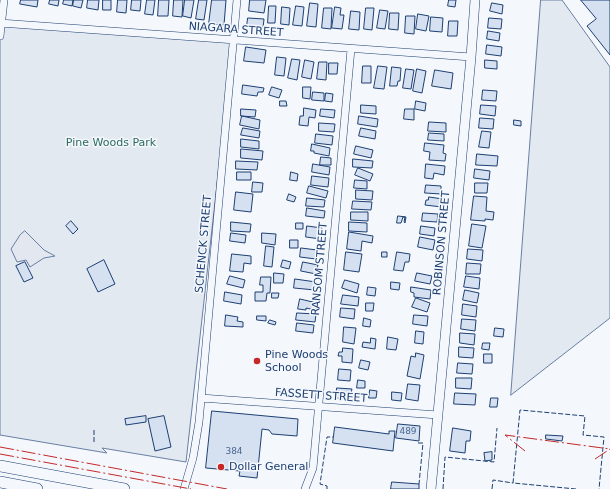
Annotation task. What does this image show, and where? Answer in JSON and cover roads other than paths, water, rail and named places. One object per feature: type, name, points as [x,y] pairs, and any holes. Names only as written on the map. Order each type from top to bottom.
[{"type":"main road","points":[[0,466],[124,489]]},
{"type":"main road","points":[[0,482],[36,489]]},
{"type":"street","points":[[0,36],[4,0]]},
{"type":"street","name":"SCHENCK STREET","points":[[184,489],[196,443],[201,398],[237,0]]},
{"type":"street","name":"ROBINSON STREET","points":[[431,489],[471,57],[474,0]]},
{"type":"street","name":"NIAGARA STREET","points":[[1,24],[471,57]]},
{"type":"street","name":"RANSOM STREET","points":[[305,489],[313,468],[351,49]]},
{"type":"street","name":"FASSETT STREET","points":[[201,398],[438,415]]},
{"type":"place","name":"Pine Woods School","points":[[257,361]]},
{"type":"place","name":"Dollar General","points":[[221,467]]},
{"type":"park label","name":"Pine Woods Park","points":[[111,143]]}]
